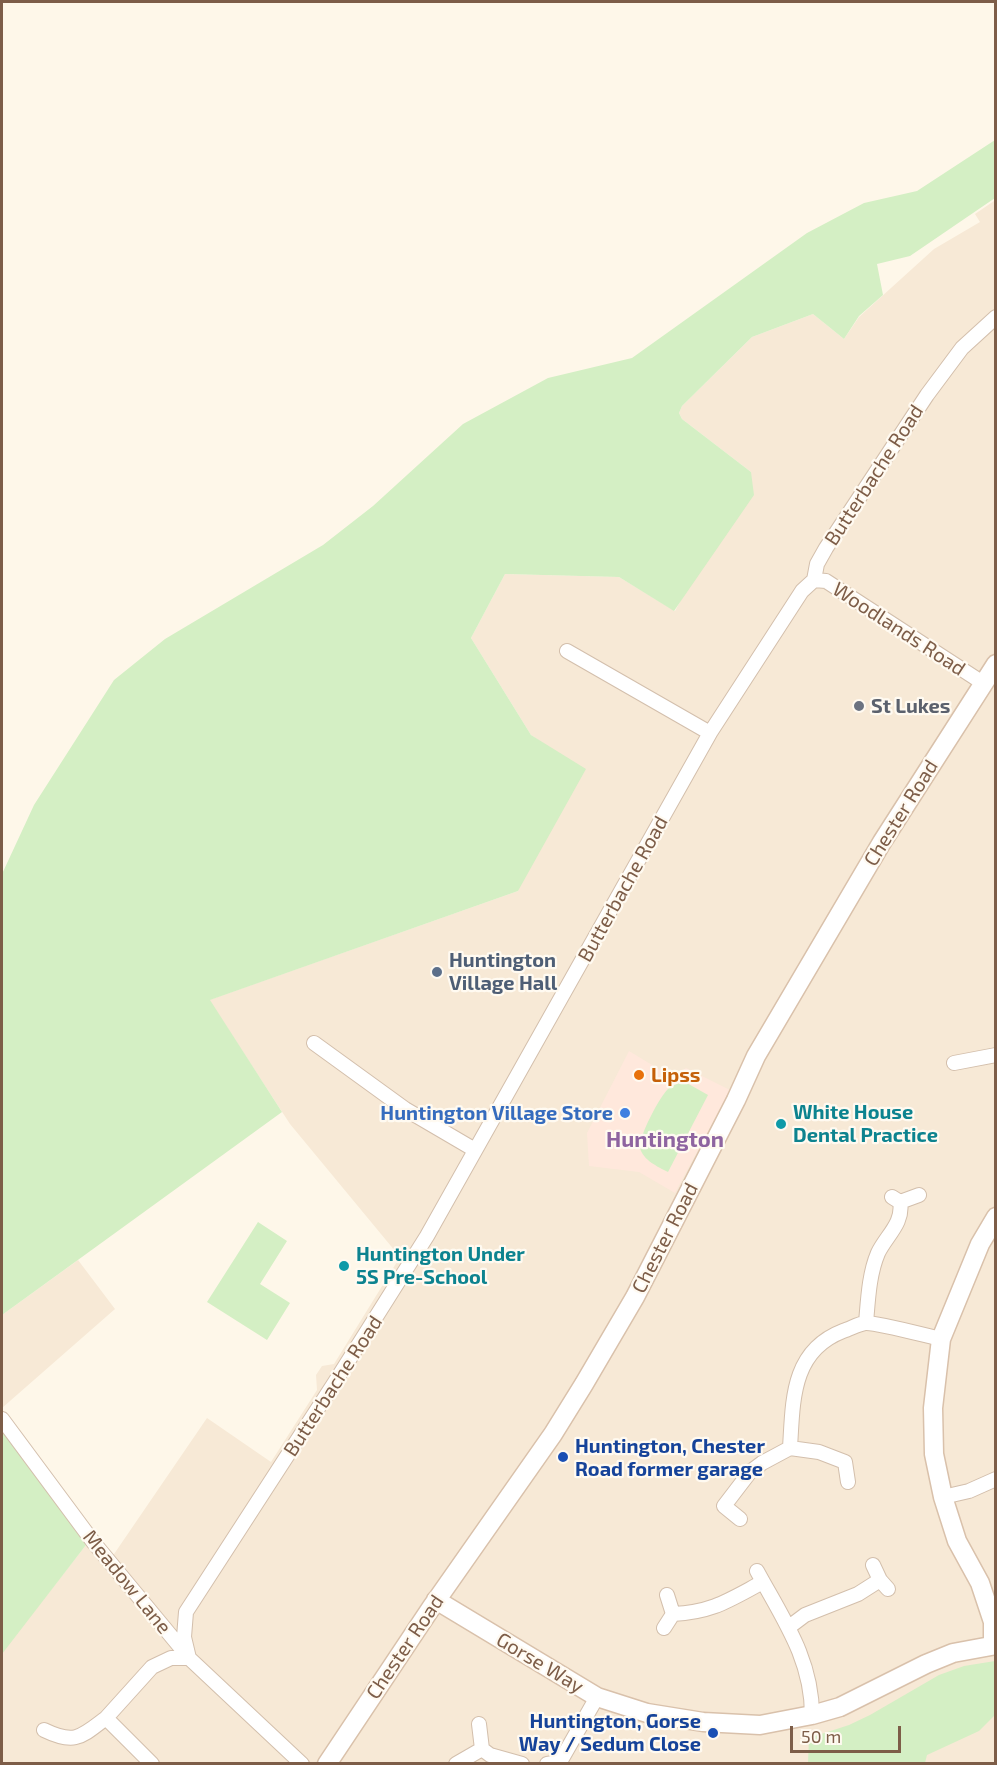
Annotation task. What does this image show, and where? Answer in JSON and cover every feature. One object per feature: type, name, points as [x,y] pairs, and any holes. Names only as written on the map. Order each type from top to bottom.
[{"type":"main road","name":"Chester Road","points":[[327,1764],[436,1600],[553,1434],[584,1384],[646,1276],[756,1056],[882,842],[996,664]]},
{"type":"main road","points":[[994,1645],[993,1622],[980,1583],[957,1541],[943,1497],[934,1454],[933,1408],[941,1339],[980,1244],[996,1217]]},
{"type":"main road","name":"Gorse Way","points":[[436,1600],[597,1697],[647,1713],[703,1722],[760,1725],[812,1715],[840,1707],[953,1653],[994,1645]]},
{"type":"street","name":"Butterbache Road","points":[[189,1658],[184,1637],[186,1612],[386,1303],[710,733],[802,591],[814,580],[817,564],[826,548],[927,395],[962,348],[996,316]]},
{"type":"street","name":"Woodlands Road","points":[[814,580],[826,581],[983,683]]},
{"type":"street","points":[[567,651],[710,733]]},
{"type":"street","points":[[314,1043],[405,1109],[475,1150]]},
{"type":"street","points":[[954,1064],[996,1054]]},
{"type":"street","points":[[866,1323],[869,1289],[878,1254],[897,1224],[902,1210],[896,1200],[920,1195]]},
{"type":"street","points":[[790,1448],[793,1403],[799,1375],[810,1355],[828,1337],[866,1323],[941,1339]]},
{"type":"street","name":"Meadow Lane","points":[[2,1419],[94,1543],[189,1658]]},
{"type":"street","points":[[740,1519],[717,1508],[762,1462],[790,1448],[848,1456],[848,1482]]},
{"type":"street","points":[[943,1497],[969,1491],[996,1479]]},
{"type":"street","points":[[789,1627],[805,1615],[884,1585],[873,1565]]},
{"type":"street","points":[[673,1614],[714,1608],[760,1577],[789,1627],[803,1659],[812,1694],[812,1715]]},
{"type":"street","points":[[667,1595],[673,1614]]},
{"type":"street","points":[[664,1628],[673,1614]]},
{"type":"street","name":"Meadow Lane","points":[[44,1730],[59,1737],[72,1739],[106,1718],[153,1667],[171,1658],[189,1658]]},
{"type":"street","points":[[189,1658],[302,1764]]},
{"type":"street","points":[[557,1763],[597,1697]]},
{"type":"street","points":[[106,1718],[152,1764]]},
{"type":"street","points":[[479,1724],[482,1749],[490,1755],[522,1764]]},
{"type":"street","points":[[456,1764],[482,1749]]},
{"type":"shaded area","points":[[994,201],[995,1763],[2,1763],[2,1652],[86,1545],[104,1562],[112,1557],[207,1418],[271,1462],[317,1390],[316,1375],[322,1366],[334,1364],[400,1257],[290,1124],[209,1000],[518,891],[548,747],[531,735],[471,638],[505,574],[619,577],[675,611],[751,472],[682,419],[679,413],[682,406],[752,337],[813,314],[844,339],[859,317],[934,249],[980,222],[975,214]]},
{"type":"shaded area","points":[[629,1051],[672,1077],[686,1068],[730,1090],[675,1193],[639,1172],[589,1166],[587,1133]]},
{"type":"shaded area","points":[[78,1260],[115,1309],[2,1408],[2,1315]]},
{"type":"green space","points":[[995,140],[995,198],[910,256],[877,264],[883,295],[859,316],[844,339],[813,314],[752,337],[682,406],[679,413],[682,419],[751,472],[754,495],[674,611],[619,577],[505,574],[471,638],[531,735],[586,769],[518,891],[210,1000],[282,1112],[2,1315],[2,874],[34,805],[114,680],[165,639],[323,545],[373,506],[463,424],[548,378],[632,358],[807,233],[864,203],[917,191]]},
{"type":"green space","points":[[685,1082],[708,1095],[668,1172],[651,1163],[644,1156],[640,1143],[650,1117],[664,1093],[674,1085]]},
{"type":"green space","points":[[258,1222],[287,1241],[260,1284],[290,1303],[267,1340],[207,1302]]},
{"type":"green space","points":[[2,1427],[61,1506],[86,1545],[2,1654]]},
{"type":"green space","points":[[995,1661],[995,1715],[979,1731],[927,1755],[925,1763],[808,1763],[809,1738],[849,1725],[870,1715],[939,1675],[964,1666]]},
{"type":"place","name":"St Lukes","points":[[859,706]]},
{"type":"place","name":"Huntington Village Hall","points":[[437,972]]},
{"type":"place","name":"Lipss","points":[[639,1075]]},
{"type":"place","name":"Huntington Village Store","points":[[625,1113]]},
{"type":"place","name":"White House Dental Practice","points":[[781,1124]]},
{"type":"place","name":"Huntington Under 5S Pre-School","points":[[344,1266]]},
{"type":"place","name":"Huntington, Chester Road former garage","points":[[563,1457]]},
{"type":"place","name":"Huntington, Gorse Way / Sedum Close","points":[[713,1733]]},
{"type":"district","name":"Huntington","points":[[665,1140]]}]
